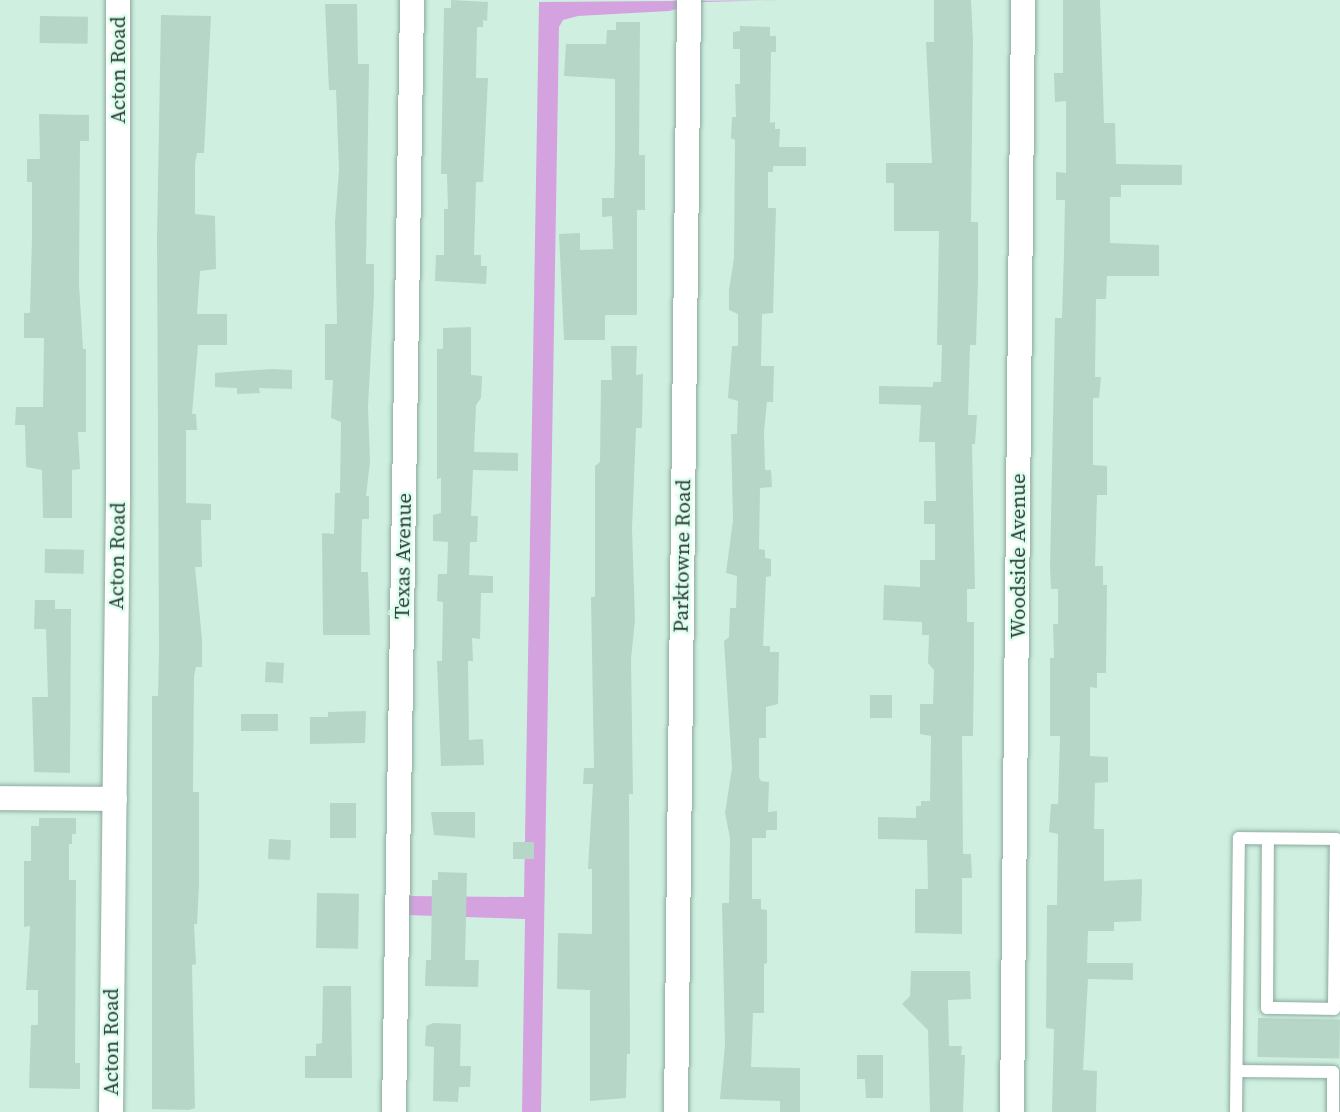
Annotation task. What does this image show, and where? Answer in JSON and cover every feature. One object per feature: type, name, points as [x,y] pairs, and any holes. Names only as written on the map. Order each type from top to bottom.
[{"type":"street","name":"Acton Road","points":[[111,1112],[115,800],[118,0]]},
{"type":"street","name":"Texas Avenue","points":[[394,1112],[412,0]]},
{"type":"street","name":"Parktowne Road","points":[[676,1112],[689,0]]},
{"type":"street","name":"Woodside Avenue","points":[[1012,1112],[1023,0]]},
{"type":"street","points":[[0,798],[115,800]]},
{"type":"lane","points":[[1236,1112],[1239,838],[1336,839],[1334,1009],[1267,1008],[1268,839]]},
{"type":"lane","points":[[1237,1071],[1333,1072],[1333,1112]]},
{"type":"shaded area","points":[[782,0],[704,2],[669,11],[578,16],[563,20],[559,27],[541,1112],[522,1112],[525,919],[406,915],[406,896],[524,897],[539,2]]},
{"type":"building","points":[[451,0],[488,2],[487,21],[483,20],[483,27],[477,27],[476,78],[488,78],[483,182],[476,182],[474,255],[481,255],[481,266],[487,266],[486,284],[435,281],[436,255],[444,255],[444,209],[448,209],[447,174],[441,174],[444,8],[451,8]]},
{"type":"building","points":[[934,0],[971,0],[973,41],[971,222],[978,222],[978,280],[976,345],[970,345],[968,415],[977,415],[975,444],[972,444],[975,589],[967,589],[967,622],[974,622],[973,736],[962,736],[963,854],[971,854],[972,878],[962,878],[962,934],[915,933],[915,889],[928,889],[927,840],[878,839],[878,817],[916,818],[916,806],[921,806],[921,801],[930,801],[931,736],[920,734],[920,704],[933,704],[934,670],[928,663],[929,635],[922,635],[922,622],[883,620],[884,585],[920,587],[920,560],[935,560],[935,524],[924,524],[924,501],[936,501],[935,442],[919,442],[921,405],[879,404],[879,386],[933,387],[933,382],[941,382],[942,345],[937,345],[939,231],[894,231],[894,183],[886,183],[886,163],[932,163],[926,42],[934,42]]},
{"type":"building","points":[[1063,0],[1100,0],[1104,123],[1115,123],[1116,164],[1182,165],[1182,185],[1121,185],[1121,197],[1110,197],[1110,243],[1159,245],[1159,276],[1107,276],[1106,299],[1096,299],[1095,377],[1101,377],[1099,398],[1093,398],[1093,465],[1107,466],[1107,495],[1097,495],[1095,566],[1103,566],[1103,585],[1107,585],[1106,673],[1097,673],[1097,688],[1090,687],[1090,756],[1108,757],[1108,782],[1095,783],[1094,829],[1104,829],[1104,881],[1142,879],[1142,888],[1141,921],[1114,922],[1114,931],[1088,931],[1087,963],[1133,963],[1133,980],[1088,979],[1083,1070],[1097,1071],[1096,1112],[1052,1112],[1054,1029],[1046,1028],[1047,905],[1057,905],[1058,834],[1049,832],[1051,804],[1058,804],[1060,736],[1050,736],[1050,658],[1054,658],[1053,624],[1058,624],[1058,589],[1051,589],[1050,568],[1055,318],[1062,318],[1065,200],[1056,200],[1056,172],[1066,173],[1066,101],[1055,102],[1054,73],[1063,73]]},
{"type":"building","points":[[325,4],[357,4],[358,64],[369,64],[366,264],[374,264],[374,295],[368,406],[370,462],[366,496],[369,496],[369,519],[362,519],[361,572],[368,572],[370,635],[323,635],[322,533],[334,534],[335,493],[340,493],[341,422],[331,418],[333,380],[325,380],[325,324],[337,324],[335,222],[339,170],[336,90],[329,90]]},
{"type":"building","points":[[161,15],[211,16],[204,153],[197,153],[195,163],[195,214],[215,216],[216,269],[200,271],[197,314],[227,314],[227,345],[198,345],[192,414],[196,414],[197,430],[186,430],[186,503],[211,504],[211,520],[201,520],[202,567],[195,567],[202,639],[202,667],[196,667],[194,676],[193,792],[199,792],[199,885],[197,924],[194,924],[196,964],[192,965],[195,1108],[189,1110],[152,1109],[152,696],[158,696],[159,651],[157,238]]},
{"type":"building","points":[[40,16],[88,17],[88,44],[40,43]]},
{"type":"building","points":[[616,22],[640,22],[639,155],[645,155],[645,210],[637,210],[637,315],[605,315],[605,340],[564,340],[559,234],[580,233],[580,250],[613,249],[612,216],[602,217],[602,198],[614,198],[615,152],[615,79],[564,76],[566,44],[606,44],[607,30],[616,30]]},
{"type":"building","points":[[740,26],[770,27],[770,36],[776,36],[776,52],[771,52],[770,123],[775,122],[775,129],[780,129],[779,147],[806,147],[806,166],[773,166],[773,172],[768,172],[768,208],[776,208],[773,313],[762,314],[761,366],[774,366],[773,402],[767,402],[764,432],[765,470],[771,470],[772,487],[760,488],[759,549],[765,550],[765,558],[771,559],[771,576],[766,577],[763,646],[770,646],[770,652],[779,652],[778,704],[766,707],[766,738],[759,738],[759,777],[761,781],[769,782],[768,812],[777,811],[777,830],[766,830],[766,838],[752,838],[752,899],[761,899],[761,909],[767,910],[767,963],[764,964],[764,1013],[753,1013],[751,1067],[800,1068],[800,1112],[780,1112],[780,1101],[720,1099],[725,1045],[722,903],[729,903],[730,838],[725,813],[732,768],[724,641],[729,637],[730,608],[736,608],[737,576],[726,573],[733,520],[731,434],[737,434],[738,401],[728,398],[732,346],[738,346],[738,314],[729,310],[729,290],[734,258],[735,140],[731,138],[732,117],[736,117],[735,84],[740,84],[740,49],[733,49],[733,32],[740,31]]},
{"type":"building","points":[[39,114],[89,115],[89,141],[80,141],[79,284],[83,349],[86,349],[86,432],[78,432],[80,469],[72,470],[72,518],[43,518],[42,470],[26,467],[25,425],[15,425],[16,407],[43,407],[44,338],[24,338],[24,313],[30,313],[32,237],[32,182],[27,182],[27,159],[40,159]]},
{"type":"building","points":[[471,327],[471,375],[482,376],[481,398],[476,405],[474,452],[518,453],[518,471],[473,470],[471,516],[478,516],[477,542],[470,542],[469,575],[493,576],[493,593],[481,593],[480,639],[472,638],[473,661],[468,661],[469,740],[483,739],[484,765],[441,766],[437,661],[442,661],[443,602],[437,601],[438,574],[447,574],[448,542],[433,541],[433,515],[441,513],[441,478],[437,479],[437,349],[443,349],[443,328]]},
{"type":"building","points":[[611,346],[637,346],[636,375],[643,374],[642,428],[636,428],[632,529],[635,620],[631,659],[633,794],[629,794],[630,1054],[627,1054],[626,1098],[590,1101],[590,990],[557,989],[558,933],[592,934],[592,869],[588,869],[593,784],[583,784],[584,768],[594,768],[591,597],[595,597],[595,466],[600,462],[601,380],[612,380]]},
{"type":"building","points":[[292,370],[292,389],[259,388],[260,393],[237,394],[237,388],[215,387],[215,373]]},
{"type":"building","points":[[45,549],[84,550],[84,574],[45,573]]},
{"type":"building","points":[[35,600],[55,600],[55,609],[71,609],[70,773],[34,772],[32,697],[48,697],[46,629],[34,629]]},
{"type":"building","points":[[266,662],[284,663],[283,683],[265,682]]},
{"type":"building","points":[[870,695],[892,695],[892,718],[870,718]]},
{"type":"building","points":[[366,711],[365,743],[310,744],[310,717],[328,717],[328,712]]},
{"type":"building","points":[[241,714],[278,714],[278,731],[241,731]]},
{"type":"building","points":[[330,803],[356,803],[356,838],[330,838]]},
{"type":"building","points":[[431,812],[475,812],[475,838],[434,835]]},
{"type":"building","points":[[39,818],[76,818],[76,834],[72,834],[72,844],[69,844],[69,880],[76,880],[75,1063],[80,1063],[80,1089],[29,1088],[31,1025],[38,1025],[38,990],[26,990],[30,926],[24,927],[24,861],[31,861],[31,826],[39,826]]},
{"type":"building","points":[[269,839],[291,840],[290,860],[268,859]]},
{"type":"building","points":[[513,842],[534,842],[534,859],[513,859]]},
{"type":"building","points":[[438,872],[467,873],[465,960],[479,960],[478,987],[425,986],[426,960],[431,960],[432,880],[438,880]]},
{"type":"building","points":[[317,893],[359,894],[358,949],[316,948]]},
{"type":"building","points":[[911,971],[970,971],[971,999],[948,1000],[949,1046],[962,1046],[961,1055],[965,1055],[963,1112],[930,1112],[928,1030],[902,1004],[910,996]]},
{"type":"building","points":[[323,986],[351,986],[352,1078],[305,1078],[305,1056],[316,1056],[316,1044],[322,1043]]},
{"type":"building","points":[[1258,1018],[1340,1019],[1339,1058],[1257,1057]]},
{"type":"building","points":[[433,1023],[461,1024],[460,1066],[471,1066],[470,1087],[459,1087],[458,1102],[433,1101],[434,1047],[425,1046],[426,1026]]},
{"type":"building","points":[[857,1055],[883,1055],[883,1098],[866,1098],[865,1079],[857,1079]]}]
